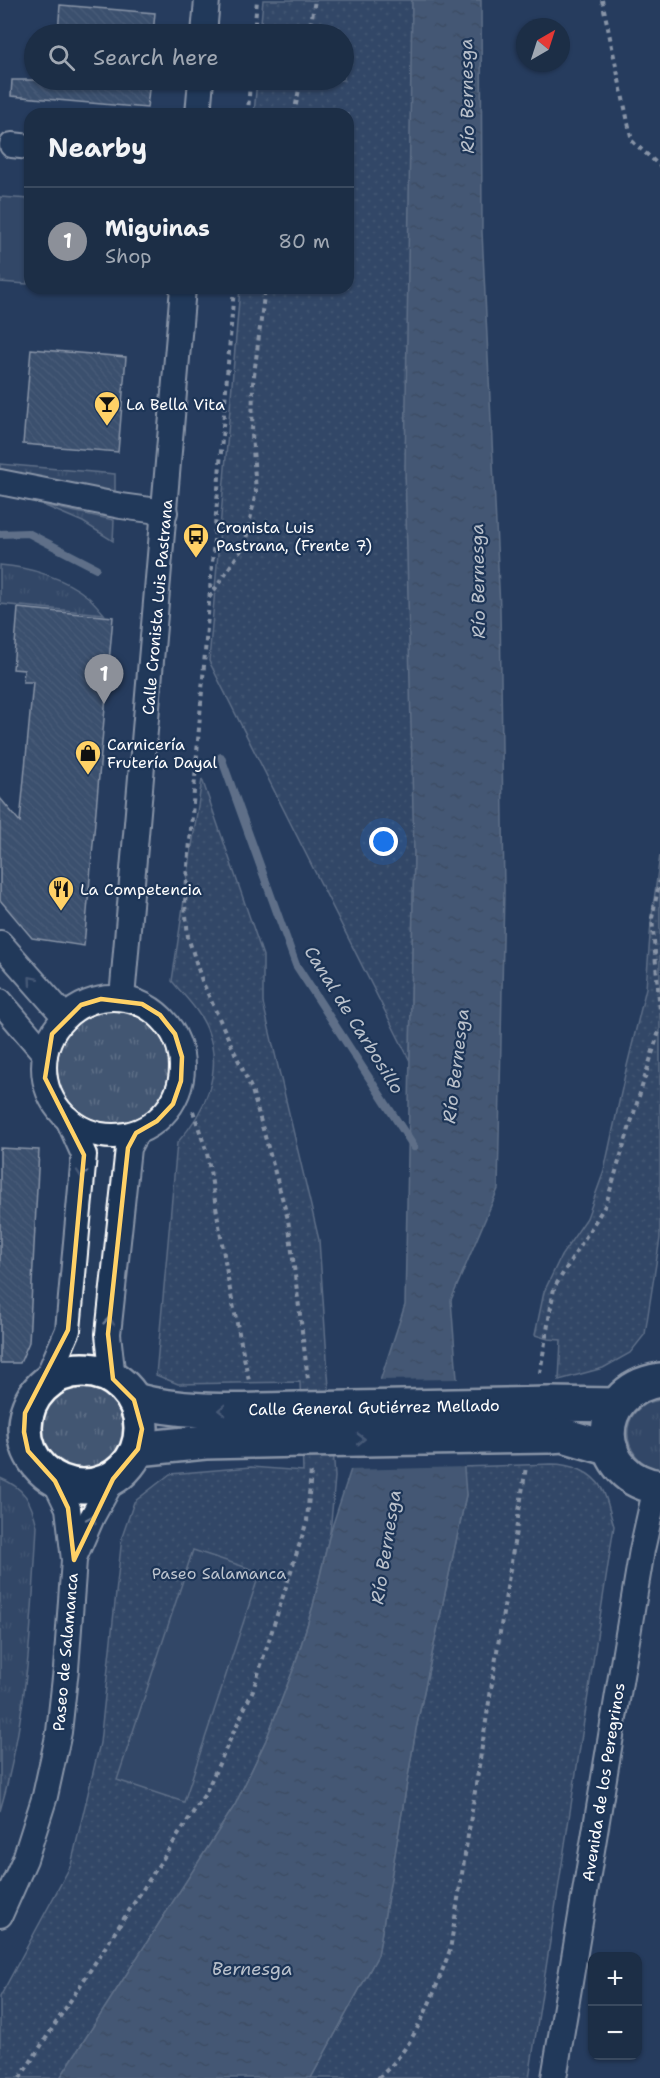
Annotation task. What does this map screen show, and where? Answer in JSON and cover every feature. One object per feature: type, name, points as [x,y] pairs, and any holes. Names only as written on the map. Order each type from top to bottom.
[{"type":"main road","points":[[0,1412],[12,1409],[60,1374],[78,1370],[96,1371],[124,1389],[140,1415],[142,1429],[138,1449],[128,1466],[112,1479],[94,1486],[74,1487],[47,1474],[12,1451],[0,1447]]},
{"type":"main road","points":[[658,1487],[639,1483],[627,1474],[619,1465],[611,1449],[608,1434],[610,1416],[616,1405],[629,1392],[643,1383],[660,1380]]},
{"type":"main road","name":"Calle General Gutiérrez Mellado","points":[[124,1389],[154,1406],[206,1410],[306,1425],[563,1435],[611,1449]]},
{"type":"main road","points":[[39,1390],[25,1413],[24,1432],[28,1451],[47,1474]]},
{"type":"main road","name":"Calle General Gutiérrez Mellado","points":[[138,1449],[205,1442],[306,1425],[544,1393],[616,1405]]},
{"type":"street","points":[[205,24],[207,0]]},
{"type":"street","points":[[199,108],[200,90]]},
{"type":"street","name":"Calle Cronista Luis Pastrana","points":[[122,998],[183,294]]},
{"type":"street","points":[[0,482],[121,506],[165,512]]},
{"type":"street","points":[[0,943],[65,1017]]},
{"type":"street","points":[[122,998],[142,1004],[160,1015],[175,1034],[182,1057],[181,1081],[173,1104],[157,1121],[136,1133],[112,1137],[88,1132],[68,1119],[52,1101],[45,1078],[45,1054],[52,1034],[65,1017],[81,1005],[101,999],[122,998]]},
{"type":"street","points":[[0,1001],[45,1054]]},
{"type":"street","points":[[39,1390],[68,1330],[84,1155],[68,1119]]},
{"type":"street","points":[[124,1389],[108,1334],[128,1148],[136,1133]]},
{"type":"street","name":"Paseo de Salamanca","points":[[0,1915],[25,1858],[45,1796],[59,1732],[66,1669],[74,1560],[68,1508],[47,1474]]},
{"type":"street","name":"Paseo de Salamanca","points":[[74,1560],[92,1517],[112,1479]]},
{"type":"street","name":"Avenida de los Peregrinos","points":[[554,2078],[642,1550],[658,1487]]},
{"type":"path","points":[[255,24],[257,0]]},
{"type":"path","points":[[311,24],[315,0]]},
{"type":"path","points":[[602,0],[632,141],[660,166]]},
{"type":"path","points":[[248,108],[249,90]]},
{"type":"path","points":[[295,108],[298,90]]},
{"type":"path","points":[[20,2078],[205,1794],[253,1690],[307,1521],[308,1364],[288,1219],[252,1090],[202,981],[188,937],[185,903],[234,294]]},
{"type":"path","points":[[209,599],[244,544],[256,492],[252,434],[253,383],[264,294]]},
{"type":"path","points":[[660,879],[652,918],[660,1011]]},
{"type":"path","points":[[544,1393],[554,1288],[606,1204],[660,1028]]},
{"type":"path","points":[[194,1111],[207,1153],[229,1285],[251,1391]]},
{"type":"path","points":[[378,2078],[393,2066],[424,2016],[450,1950],[526,1466]]},
{"type":"highlighted area","points":[[101,999],[142,1004],[160,1015],[175,1034],[182,1057],[181,1081],[173,1104],[157,1121],[136,1133],[128,1148],[108,1334],[113,1379],[134,1400],[142,1429],[138,1449],[113,1479],[74,1560],[68,1508],[55,1481],[28,1451],[24,1432],[25,1413],[68,1330],[84,1155],[45,1078],[52,1034],[81,1005]]},
{"type":"green space","points":[[263,0],[412,0],[414,854],[410,1061],[209,661],[240,294],[354,294],[354,108],[255,108],[256,90],[354,90],[354,24],[261,24]]},
{"type":"green space","points":[[0,197],[24,199],[24,284],[0,282]]},
{"type":"green space","points":[[0,464],[115,474],[115,494],[0,469]]},
{"type":"green space","points":[[43,505],[114,520],[113,541],[83,522]]},
{"type":"green space","points":[[0,565],[35,571],[69,584],[88,597],[104,614],[0,604]]},
{"type":"green space","name":"Paseo Salamanca","points":[[202,779],[263,956],[263,1003],[319,1240],[335,1477],[330,1533],[313,1606],[295,1665],[266,1740],[235,1805],[60,2078],[0,2078],[0,1997],[71,1865],[100,1743],[122,1537],[134,1502],[170,1474],[251,1467],[303,1471],[300,1382],[178,1384],[156,1375],[177,1143],[196,1118],[209,1090],[212,1075],[212,1045],[207,1029],[196,1010],[172,981]]},
{"type":"green space","points":[[660,855],[660,1238],[645,1334],[630,1353],[603,1368],[559,1380],[561,1340],[535,1335],[544,1292],[561,1256],[587,1218],[604,1171],[646,988],[651,923]]},
{"type":"green space","points":[[113,1011],[134,1015],[153,1027],[165,1046],[169,1067],[165,1088],[153,1107],[134,1119],[113,1123],[92,1119],[73,1107],[61,1088],[57,1067],[61,1046],[73,1027],[92,1015]]},
{"type":"green space","points":[[82,1386],[98,1389],[112,1398],[121,1412],[124,1428],[121,1444],[112,1458],[98,1467],[82,1470],[66,1467],[52,1458],[43,1444],[40,1428],[43,1412],[52,1398],[66,1389]]},
{"type":"green space","points":[[660,1400],[660,1470],[646,1465],[636,1456],[630,1445],[628,1434],[630,1422],[636,1412],[646,1404]]},
{"type":"green space","points":[[551,1464],[573,1467],[586,1473],[598,1483],[604,1493],[614,1526],[529,2078],[311,2078],[378,1955],[416,1729],[466,1495],[462,1467]]},
{"type":"green space","points":[[0,1478],[15,1486],[26,1496],[37,1526],[27,1670],[16,1741],[0,1811]]},
{"type":"green space","points":[[193,1550],[260,1572],[184,1802],[117,1780]]},
{"type":"water","name":"Bernesga","points":[[412,0],[481,0],[482,232],[500,608],[504,890],[498,1189],[451,1300],[466,1495],[416,1729],[378,1955],[311,2078],[60,2078],[235,1805],[266,1740],[295,1665],[313,1606],[330,1533],[405,1305],[414,854],[405,468]]},
{"type":"pier","points":[[459,1379],[465,1467],[348,1470],[377,1380]]},
{"type":"building","points":[[60,5],[155,13],[154,24],[59,24]]},
{"type":"building","points":[[12,80],[24,80],[24,90],[149,90],[147,108],[11,96]]},
{"type":"building","points":[[31,349],[126,357],[118,452],[23,444]]},
{"type":"building","points":[[18,608],[113,617],[84,946],[32,938],[0,900],[0,798],[20,822],[33,682],[23,682],[24,670],[13,669]]},
{"type":"building","points":[[0,1148],[39,1150],[29,1342],[20,1363],[0,1363]]},
{"type":"waterway","name":"Canal de Carbosillo","points":[[0,534],[28,533],[96,568]]},
{"type":"waterway","name":"Canal de Carbosillo","points":[[221,757],[296,965],[414,1147]]},
{"type":"place","name":"La Bella Vita","points":[[107,427]]},
{"type":"place","name":"Cronista Luis Pastrana, (Frente 7)","points":[[196,559]]},
{"type":"place","name":"Miguinas","points":[[104,704]]},
{"type":"place","name":"Carnicería Frutería Dayal","points":[[88,776]]},
{"type":"place","name":"La Competencia","points":[[61,912]]},
{"type":"water label","name":"Río Bernesga","points":[[467,96]]},
{"type":"water label","name":"Río Bernesga","points":[[478,581]]},
{"type":"water label","name":"Río Bernesga","points":[[456,1066]]},
{"type":"water label","name":"Río Bernesga","points":[[386,1547]]}]
